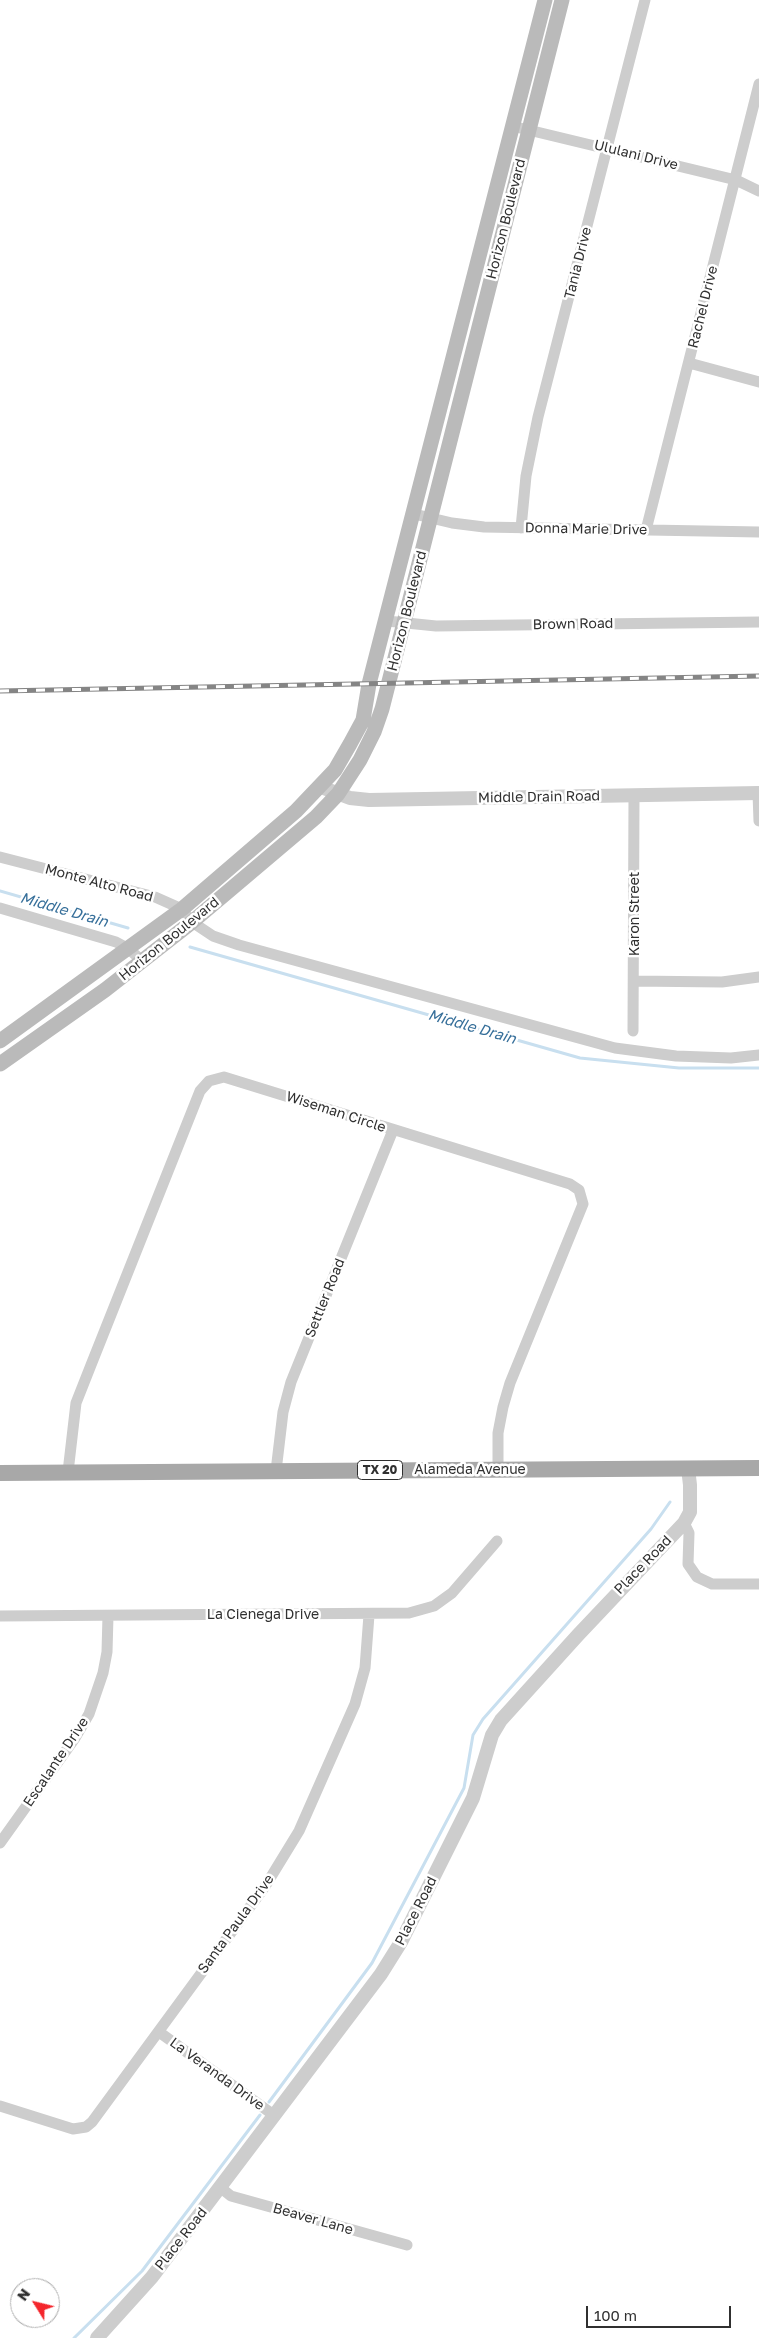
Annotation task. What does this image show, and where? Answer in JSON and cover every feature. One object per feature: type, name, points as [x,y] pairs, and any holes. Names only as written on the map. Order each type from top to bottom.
[{"type":"main road","name":"Horizon Boulevard","points":[[0,1041],[182,909],[296,811],[321,787],[335,770],[362,720],[369,684],[387,621],[545,0]]},
{"type":"main road","name":"Horizon Boulevard","points":[[0,1064],[142,961],[192,922],[316,817],[338,794],[360,760],[374,732],[404,623],[562,0]]},
{"type":"main road","name":"Alameda Avenue","points":[[0,1472],[759,1468]]},
{"type":"street","name":"Tania Drive","points":[[521,528],[531,447],[645,0]]},
{"type":"street","name":"Rachel Drive","points":[[646,530],[759,84]]},
{"type":"street","name":"Ululani Drive","points":[[512,126],[736,180],[759,191]]},
{"type":"street","points":[[689,363],[759,382]]},
{"type":"street","name":"Donna Marie Drive","points":[[414,514],[484,527],[759,532]]},
{"type":"street","name":"Brown Road","points":[[387,621],[436,626],[759,622]]},
{"type":"street","name":"Middle Drain Road","points":[[321,787],[350,798],[369,800],[759,793]]},
{"type":"street","points":[[759,793],[759,821]]},
{"type":"street","name":"Karon Street","points":[[633,1031],[634,796]]},
{"type":"street","name":"Monte Alto Road","points":[[0,857],[155,897],[182,909],[192,922],[213,936],[238,945],[615,1048],[676,1056],[731,1058],[759,1055]]},
{"type":"street","points":[[0,908],[116,942],[129,949],[142,961]]},
{"type":"street","points":[[634,981],[722,982],[759,977]]},
{"type":"street","name":"Wiseman Circle","points":[[68,1472],[76,1403],[204,1086],[216,1078],[233,1079],[570,1184],[579,1190],[583,1204],[510,1383],[498,1434],[498,1470]]},
{"type":"street","name":"Settler Road","points":[[276,1471],[283,1412],[291,1382],[393,1130]]},
{"type":"street","points":[[688,1468],[690,1512],[684,1522],[689,1533],[688,1564],[697,1577],[712,1584],[759,1584]]},
{"type":"street","name":"Place Road","points":[[98,2338],[152,2277],[370,1990],[401,1942],[473,1798],[484,1768],[488,1744],[501,1720],[647,1559],[684,1522]]},
{"type":"street","name":"La Cienega Drive","points":[[0,1616],[369,1615],[409,1613],[434,1606],[452,1593],[497,1541]]},
{"type":"street","name":"Santa Paula Drive","points":[[0,2106],[73,2129],[86,2127],[159,2032],[266,1885],[313,1803],[360,1690],[367,1650],[369,1615]]},
{"type":"street","name":"Escalante Drive","points":[[0,1843],[75,1738],[89,1714],[103,1673],[107,1652],[108,1616]]},
{"type":"street","name":"La Veranda Drive","points":[[159,2032],[275,2116]]},
{"type":"street","name":"Beaver Lane","points":[[221,2188],[231,2196],[406,2245]]},
{"type":"waterway","name":"Middle Drain","points":[[0,891],[128,928]]},
{"type":"waterway","name":"Middle Drain","points":[[190,947],[580,1058],[679,1068],[759,1068]]},
{"type":"waterway","points":[[269,2102],[372,1963],[464,1788],[473,1735],[483,1719],[651,1529],[670,1502]]},
{"type":"waterway","points":[[74,2338],[142,2271],[260,2115]]},
{"type":"railway","points":[[0,691],[759,676]]}]
